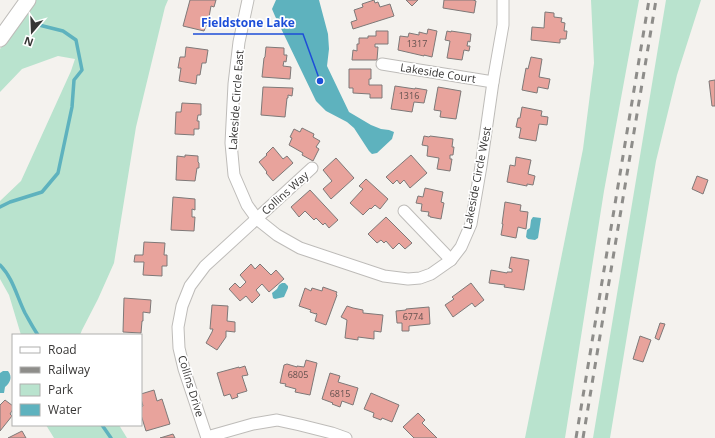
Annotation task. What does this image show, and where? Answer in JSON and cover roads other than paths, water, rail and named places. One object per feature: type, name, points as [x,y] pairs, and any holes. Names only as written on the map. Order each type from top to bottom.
[{"type":"main road","points":[[0,39],[28,0]]},
{"type":"street","name":"Lakeside Circle East","points":[[248,0],[239,42],[234,84],[231,143],[234,175],[247,205],[257,219]]},
{"type":"street","name":"Lakeside Circle West","points":[[257,219],[277,235],[300,248],[384,276],[408,279],[420,278],[431,274],[451,260],[461,247],[471,224],[493,82],[504,25],[503,0]]},
{"type":"street","name":"Lakeside Court","points":[[382,64],[493,82]]},
{"type":"street","name":"Collins Way","points":[[257,219],[312,168]]},
{"type":"street","points":[[404,211],[451,260]]},
{"type":"street","name":"Collins Drive","points":[[207,438],[184,369],[179,348],[178,327],[182,306],[190,286],[205,266],[257,219]]},
{"type":"street","points":[[207,438],[253,424],[277,420],[307,426],[346,438]]},
{"type":"water","points":[[276,0],[319,0],[328,34],[329,49],[327,66],[349,112],[371,125],[394,132],[392,139],[377,153],[372,154],[369,151],[354,128],[347,122],[326,111],[316,101],[272,9]]},
{"type":"water","points":[[533,217],[541,218],[538,238],[535,240],[528,239],[526,237],[527,230],[530,228]]},
{"type":"water","points":[[282,283],[285,283],[288,286],[284,297],[273,298],[272,293]]},
{"type":"water","points":[[3,371],[8,371],[11,378],[5,387],[4,393],[0,393],[0,373]]},
{"type":"waterway","points":[[0,207],[10,202],[42,192],[58,173],[72,107],[74,80],[82,70],[76,40],[63,31],[35,24]]},
{"type":"waterway","points":[[0,265],[12,282],[25,313],[37,334]]},
{"type":"waterway","points":[[103,426],[111,438]]},
{"type":"railway","points":[[576,438],[649,0]]},
{"type":"railway","points":[[583,438],[656,0]]},
{"type":"place","name":"Fieldstone Lake","points":[[320,81]]}]
